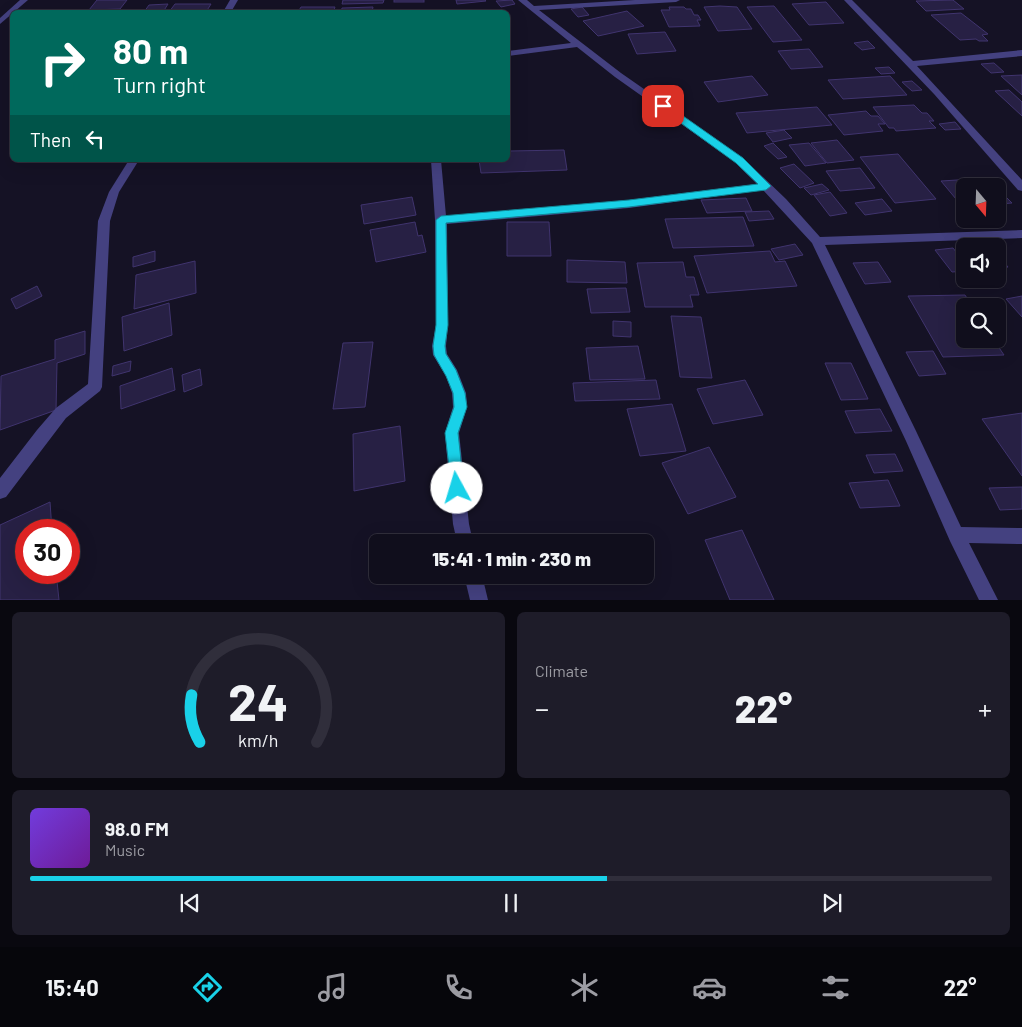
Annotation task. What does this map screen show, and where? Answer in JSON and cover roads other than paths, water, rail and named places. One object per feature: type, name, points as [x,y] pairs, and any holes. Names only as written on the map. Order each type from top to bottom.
[{"type":"street","points":[[13,10],[24,0]]},
{"type":"street","points":[[527,4],[676,0]]},
{"type":"street","points":[[848,0],[912,64],[979,137],[1022,188]]},
{"type":"street","points":[[527,4],[618,75],[739,160],[817,241],[911,436],[956,535],[989,600]]},
{"type":"street","points":[[0,22],[10,13]]},
{"type":"street","points":[[510,54],[579,44]]},
{"type":"street","points":[[912,64],[1022,53]]},
{"type":"street","points":[[0,491],[61,413],[95,387],[104,221],[114,192],[133,162]]},
{"type":"street","points":[[436,162],[441,220],[442,325],[439,346],[440,355],[452,374],[459,393],[460,407],[452,433],[463,534]]},
{"type":"street","points":[[441,220],[629,204],[766,186]]},
{"type":"street","points":[[817,241],[1022,234]]},
{"type":"street","points":[[956,535],[1022,536]]},
{"type":"street","points":[[475,584],[479,600]]}]
